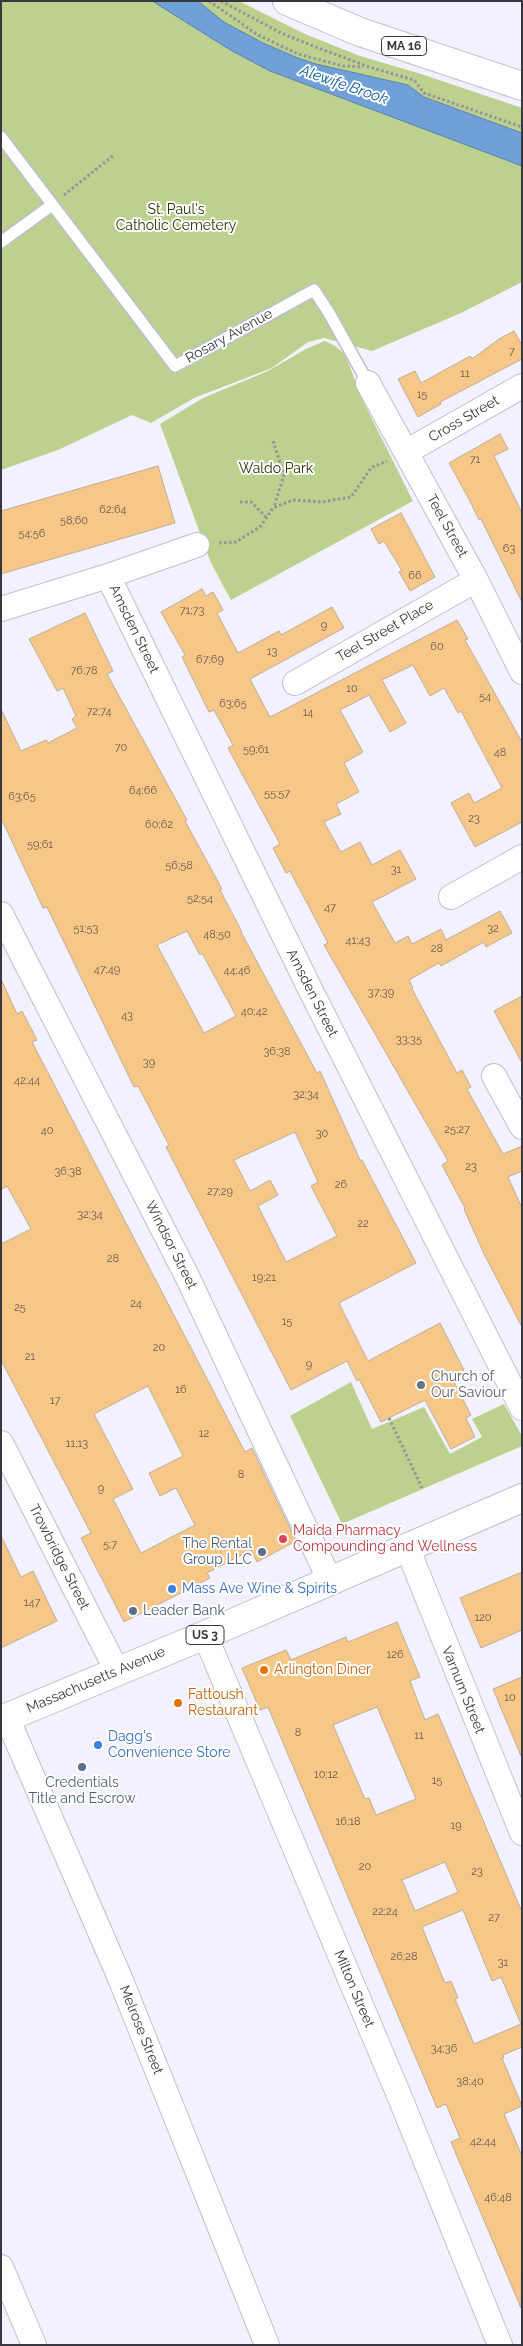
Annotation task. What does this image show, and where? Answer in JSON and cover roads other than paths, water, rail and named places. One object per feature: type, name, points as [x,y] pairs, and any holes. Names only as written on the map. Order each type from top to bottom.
[{"type":"main road","name":"MA 16","points":[[287,1],[360,32],[522,86]]},
{"type":"main road","name":"Massachusetts Avenue","points":[[4,1719],[205,1635],[522,1498]]},
{"type":"street","name":"Teel Street","points":[[368,382],[397,457],[476,580],[522,672]]},
{"type":"street","name":"Cross Street","points":[[397,457],[522,386]]},
{"type":"street","points":[[1,609],[108,576],[197,544]]},
{"type":"street","name":"Amsden Street","points":[[108,576],[310,989],[522,1408]]},
{"type":"street","name":"Teel Street Place","points":[[295,683],[476,580]]},
{"type":"street","points":[[451,897],[522,857]]},
{"type":"street","name":"Windsor Street","points":[[1,914],[187,1276],[330,1581]]},
{"type":"street","points":[[494,1076],[522,1127]]},
{"type":"street","name":"Trowbridge Street","points":[[1,1443],[117,1671]]},
{"type":"street","name":"Varnum Street","points":[[407,1547],[522,1832]]},
{"type":"street","name":"Milton Street","points":[[205,1635],[397,2091],[500,2345]]},
{"type":"street","name":"Melrose Street","points":[[4,1719],[120,1978],[267,2345]]},
{"type":"street","points":[[1,2268],[34,2345]]},
{"type":"lane","points":[[1,137],[52,205],[1,242]]},
{"type":"lane","name":"Rosary Avenue","points":[[52,205],[175,366],[314,290],[368,382]]},
{"type":"water","name":"Alewife Brook","points":[[152,1],[198,1],[224,22],[263,43],[298,58],[316,64],[408,85],[424,97],[522,133],[522,166],[270,71],[232,51]]},
{"type":"place","name":"Church of Our Saviour","points":[[421,1385]]},
{"type":"place","name":"Maida Pharmacy Compounding and Wellness","points":[[283,1539]]},
{"type":"place","name":"The Rental Group LLC","points":[[262,1552]]},
{"type":"place","name":"Mass Ave Wine & Spirits","points":[[172,1589]]},
{"type":"place","name":"Leader Bank","points":[[133,1611]]},
{"type":"place","name":"Arlington Diner","points":[[264,1670]]},
{"type":"place","name":"Fattoush Restaurant","points":[[178,1703]]},
{"type":"place","name":"Dagg's Convenience Store","points":[[98,1745]]},
{"type":"place","name":"Credentials Title and Escrow","points":[[82,1767]]},
{"type":"park label","name":"St. Paul's Catholic Cemetery","points":[[176,218]]},
{"type":"park label","name":"Waldo Park","points":[[276,469]]}]
